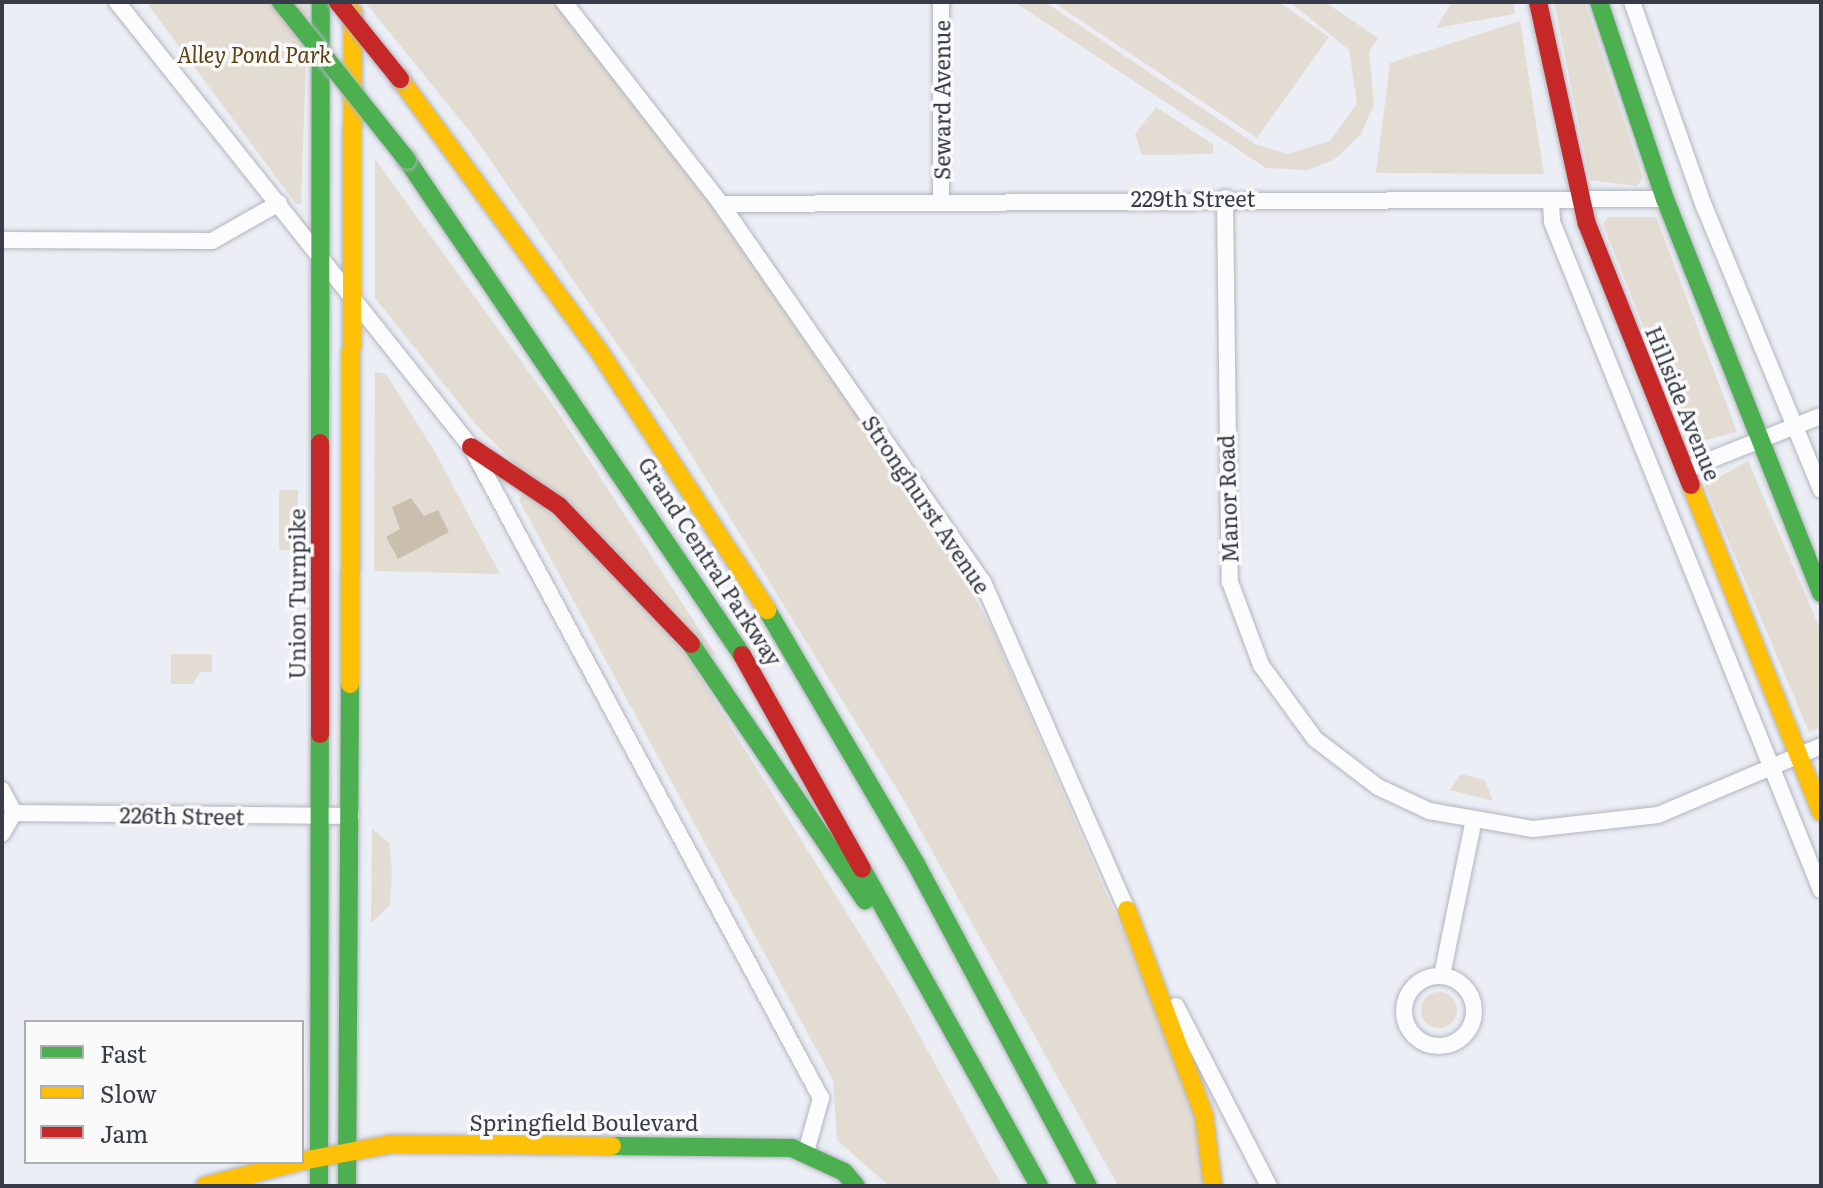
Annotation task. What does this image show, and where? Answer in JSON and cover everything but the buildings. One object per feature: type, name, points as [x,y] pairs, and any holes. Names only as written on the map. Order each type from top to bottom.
[{"type":"main road","name":"Grand Central Parkway","points":[[281,2],[407,160],[724,622],[876,883],[1039,1186]]},
{"type":"main road","name":"Union Turnpike","points":[[319,1186],[307,1160],[320,816],[321,2]]},
{"type":"main road","name":"Grand Central Parkway","points":[[338,2],[400,79],[599,351],[769,613],[916,864],[1088,1186]]},
{"type":"main road","points":[[347,1186],[351,816],[352,2]]},
{"type":"main road","name":"Hillside Avenue","points":[[1538,2],[1580,203],[1821,812]]},
{"type":"main road","points":[[1599,2],[1665,199],[1821,593]]},
{"type":"main road","points":[[471,447],[559,506],[679,626],[823,832],[1039,1186]]},
{"type":"main road","points":[[1127,910],[1204,1115],[1213,1186]]},
{"type":"main road","name":"Springfield Boulevard","points":[[307,1160],[348,1149],[392,1144],[806,1152]]},
{"type":"main road","points":[[806,1152],[856,1186]]},
{"type":"main road","name":"Springfield Boulevard","points":[[205,1186],[291,1164]]},
{"type":"street","points":[[117,2],[471,447],[821,1098],[806,1152]]},
{"type":"street","name":"Stronghurst Avenue","points":[[564,2],[721,204],[983,582],[1127,910],[1269,1186]]},
{"type":"street","name":"Seward Avenue","points":[[941,2],[941,199]]},
{"type":"street","points":[[1632,2],[1704,206],[1821,490]]},
{"type":"street","name":"229th Street","points":[[721,204],[941,199],[1225,198],[1580,203],[1665,199]]},
{"type":"street","name":"Manor Road","points":[[1225,198],[1224,537],[1239,616],[1276,691],[1315,739],[1378,787],[1473,824],[1533,829],[1624,822],[1821,746]]},
{"type":"street","points":[[1551,201],[1552,222],[1821,890]]},
{"type":"street","points":[[2,240],[212,241],[279,203]]},
{"type":"street","points":[[1685,470],[1821,416]]},
{"type":"street","points":[[2,790],[14,813],[2,834]]},
{"type":"street","name":"226th Street","points":[[14,813],[351,816]]},
{"type":"street","points":[[1442,975],[1473,824]]},
{"type":"street","points":[[1442,975],[1472,998],[1472,1023],[1455,1043],[1430,1045],[1409,1030],[1404,1005],[1417,983],[1442,975]]},
{"type":"green space","name":"Alley Pond Park","points":[[146,2],[308,2],[301,204],[296,204]]},
{"type":"green space","points":[[365,2],[553,2],[736,232],[941,536],[994,633],[1196,1102],[1207,1186],[1118,1186],[903,799],[671,422],[475,138]]},
{"type":"green space","points":[[1014,2],[1045,2],[1255,144],[1287,154],[1330,141],[1357,103],[1349,50],[1290,2],[1325,2],[1378,38],[1369,52],[1374,105],[1361,134],[1335,159],[1308,170],[1266,168]]},
{"type":"green space","points":[[1053,2],[1279,2],[1329,37],[1257,138]]},
{"type":"green space","points":[[1452,2],[1513,2],[1515,14],[1436,28]]},
{"type":"green space","points":[[1554,2],[1585,2],[1643,178],[1637,186],[1590,180]]},
{"type":"green space","points":[[1520,21],[1544,174],[1376,173],[1390,63]]},
{"type":"green space","points":[[1156,107],[1213,144],[1213,154],[1142,155],[1135,134]]},
{"type":"green space","points":[[375,159],[555,408],[716,655],[707,654],[478,427],[375,298]]},
{"type":"green space","points":[[1608,217],[1656,217],[1737,432],[1690,444],[1603,224]]},
{"type":"green space","points":[[375,372],[386,374],[435,452],[500,574],[374,571]]},
{"type":"green space","points":[[1748,461],[1821,631],[1821,728],[1809,732],[1705,485]]},
{"type":"green space","points":[[279,490],[298,490],[298,550],[279,550]]},
{"type":"green space","points":[[525,490],[645,599],[691,663],[894,989],[1002,1186],[889,1186],[837,1140],[833,1080],[519,500]]},
{"type":"green space","points":[[171,654],[212,654],[212,672],[200,672],[193,684],[171,684]]},
{"type":"green space","points":[[1461,774],[1485,780],[1493,801],[1450,790]]},
{"type":"green space","points":[[372,829],[389,843],[392,871],[390,905],[371,923]]},
{"type":"green space","points":[[1439,992],[1452,997],[1457,1010],[1452,1023],[1439,1028],[1426,1023],[1421,1010],[1426,997]]},
{"type":"shaded area","points":[[411,498],[424,516],[438,510],[449,532],[398,559],[386,537],[400,529],[392,507]]},
{"type":"traffic: fast","points":[[281,2],[407,160]]},
{"type":"traffic: fast","points":[[320,443],[321,2]]},
{"type":"traffic: fast","points":[[1599,2],[1665,199],[1821,593]]},
{"type":"traffic: fast","points":[[407,160],[742,655]]},
{"type":"traffic: fast","points":[[767,610],[916,864],[1088,1186]]},
{"type":"traffic: fast","points":[[691,644],[865,900]]},
{"type":"traffic: fast","points":[[347,1186],[350,684]]},
{"type":"traffic: fast","points":[[319,1186],[320,734]]},
{"type":"traffic: fast","points":[[862,869],[1039,1186]]},
{"type":"traffic: fast","points":[[612,1146],[792,1148],[844,1172],[856,1186]]},
{"type":"traffic: slow","points":[[350,684],[353,12]]},
{"type":"traffic: slow","points":[[400,79],[599,351],[767,610]]},
{"type":"traffic: slow","points":[[1691,485],[1821,812]]},
{"type":"traffic: slow","points":[[1127,910],[1204,1115],[1213,1186]]},
{"type":"traffic: slow","points":[[304,1161],[392,1144],[612,1146]]},
{"type":"traffic: slow","points":[[205,1186],[290,1164]]},
{"type":"traffic: jam","points":[[338,2],[400,79]]},
{"type":"traffic: jam","points":[[1538,2],[1587,224],[1691,485]]},
{"type":"traffic: jam","points":[[320,443],[320,734]]},
{"type":"traffic: jam","points":[[471,447],[559,506],[691,644]]},
{"type":"traffic: jam","points":[[742,655],[862,869]]}]
